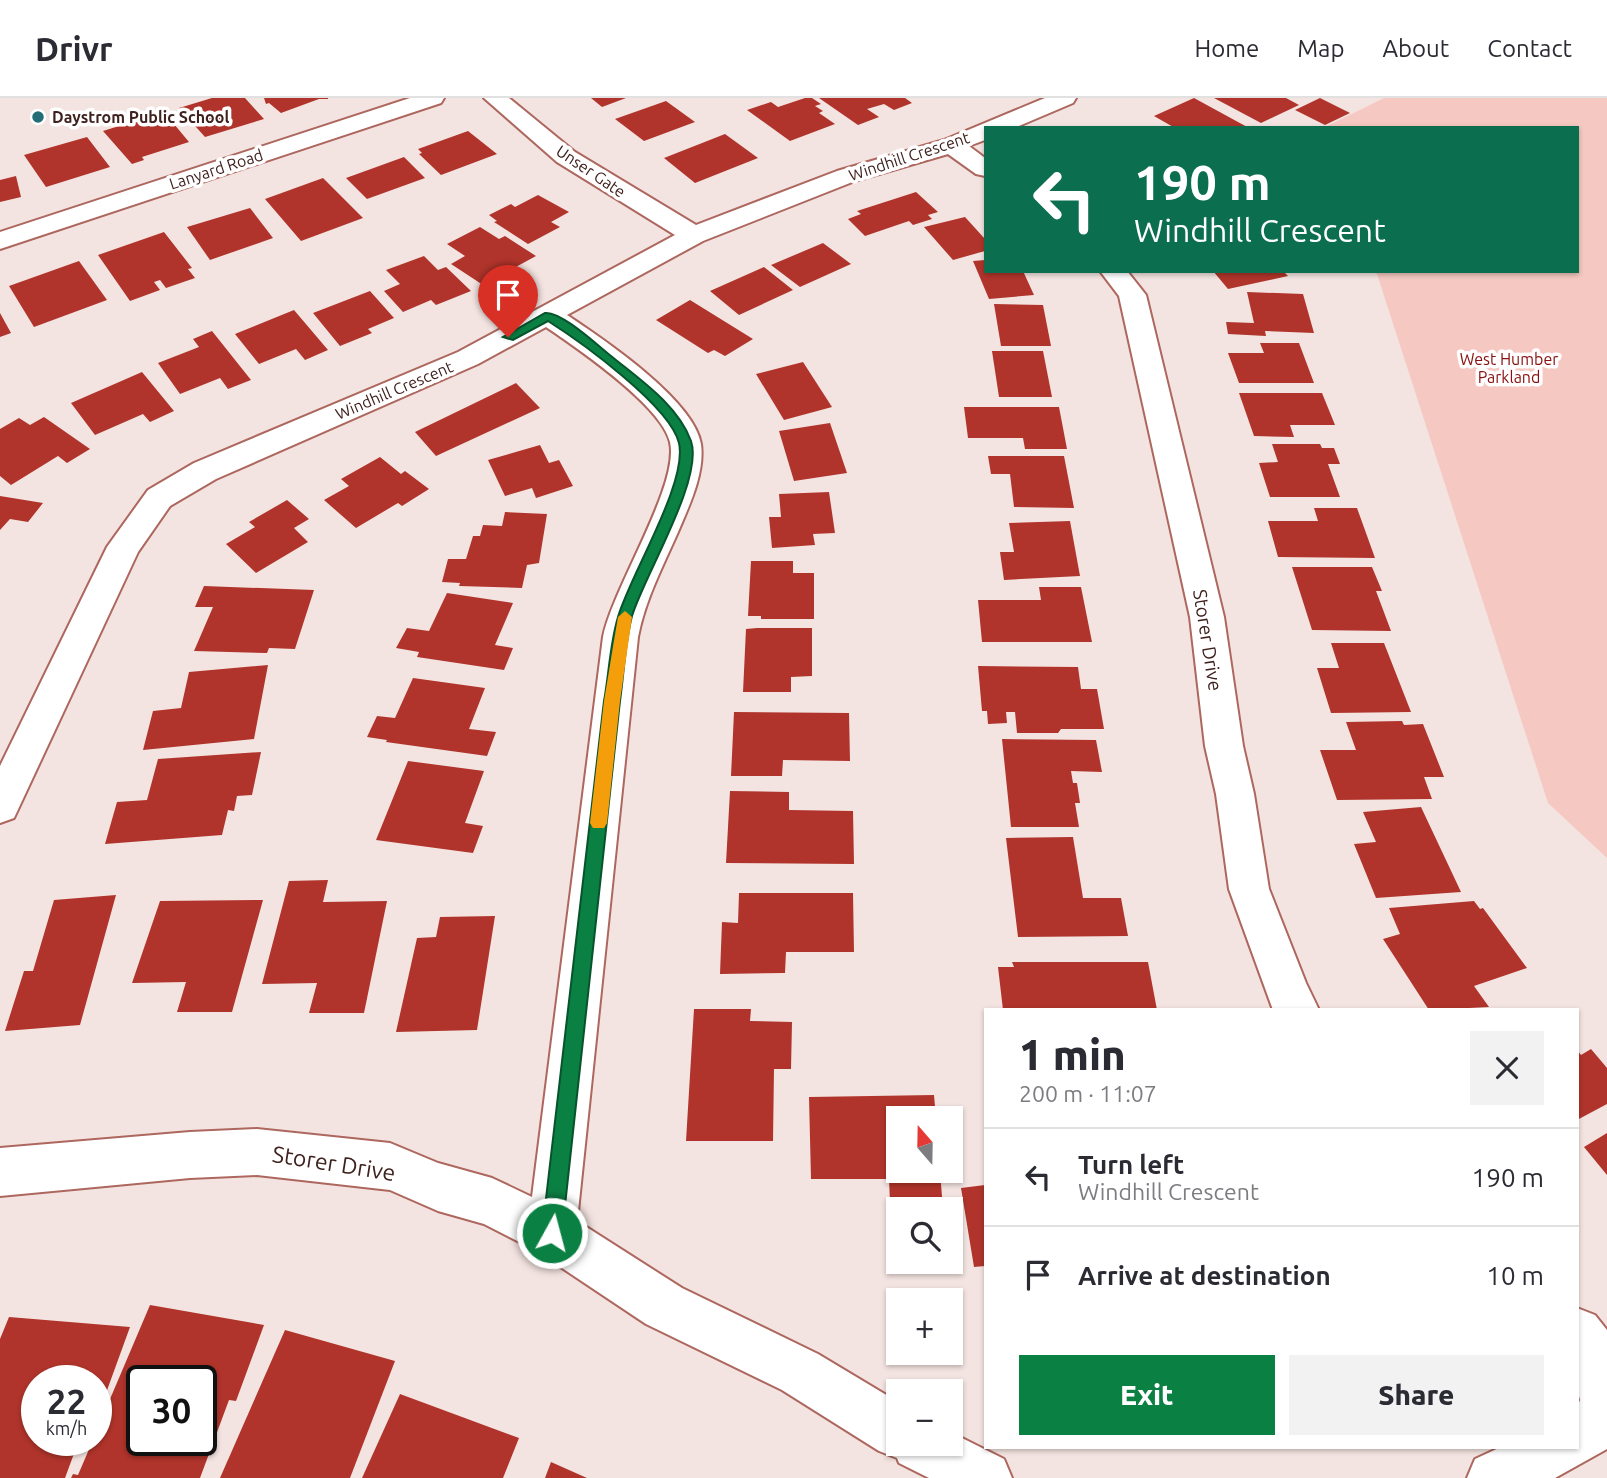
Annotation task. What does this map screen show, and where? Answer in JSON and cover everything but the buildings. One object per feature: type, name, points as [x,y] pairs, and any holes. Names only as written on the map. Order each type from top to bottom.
[{"type":"street","name":"Lanyard Road","points":[[0,241],[433,98]]},
{"type":"street","name":"Unser Gate","points":[[495,98],[582,168],[694,235]]},
{"type":"street","name":"Windhill Crescent","points":[[998,126],[1065,98]]},
{"type":"street","name":"Windhill Crescent","points":[[0,806],[124,547],[159,498],[205,471],[468,358],[694,235],[846,176],[952,145],[984,131]]},
{"type":"street","points":[[952,145],[984,168]]},
{"type":"street","name":"Storer Drive","points":[[1116,273],[1132,295],[1207,617],[1224,746],[1235,794],[1249,889],[1288,995],[1296,1008]]},
{"type":"street","points":[[549,316],[587,343],[658,402],[673,419],[685,442],[687,460],[672,506],[625,617],[612,701],[552,1233]]},
{"type":"street","name":"Storer Drive","points":[[0,1172],[190,1154],[257,1152],[390,1167],[438,1187],[492,1202],[552,1233],[664,1306],[800,1372],[886,1426]]},
{"type":"street","points":[[1579,1336],[1591,1351],[1606,1400],[1601,1422],[1579,1436]]},
{"type":"street","points":[[1494,1478],[1558,1449]]},
{"type":"street","points":[[942,1456],[985,1478]]},
{"type":"green space","name":"West Humber Parkland","points":[[1384,98],[1607,98],[1607,858],[1548,803],[1377,273],[1579,273],[1579,126],[1327,126]]},
{"type":"slow traffic","points":[[599,823],[612,701],[625,617]]},
{"type":"place","name":"Daystrom Public School","points":[[38,117]]},
{"type":"route","points":[[508,337],[549,316],[573,332],[658,402],[673,419],[685,442],[687,460],[672,506],[625,617],[612,701],[552,1233]]}]
